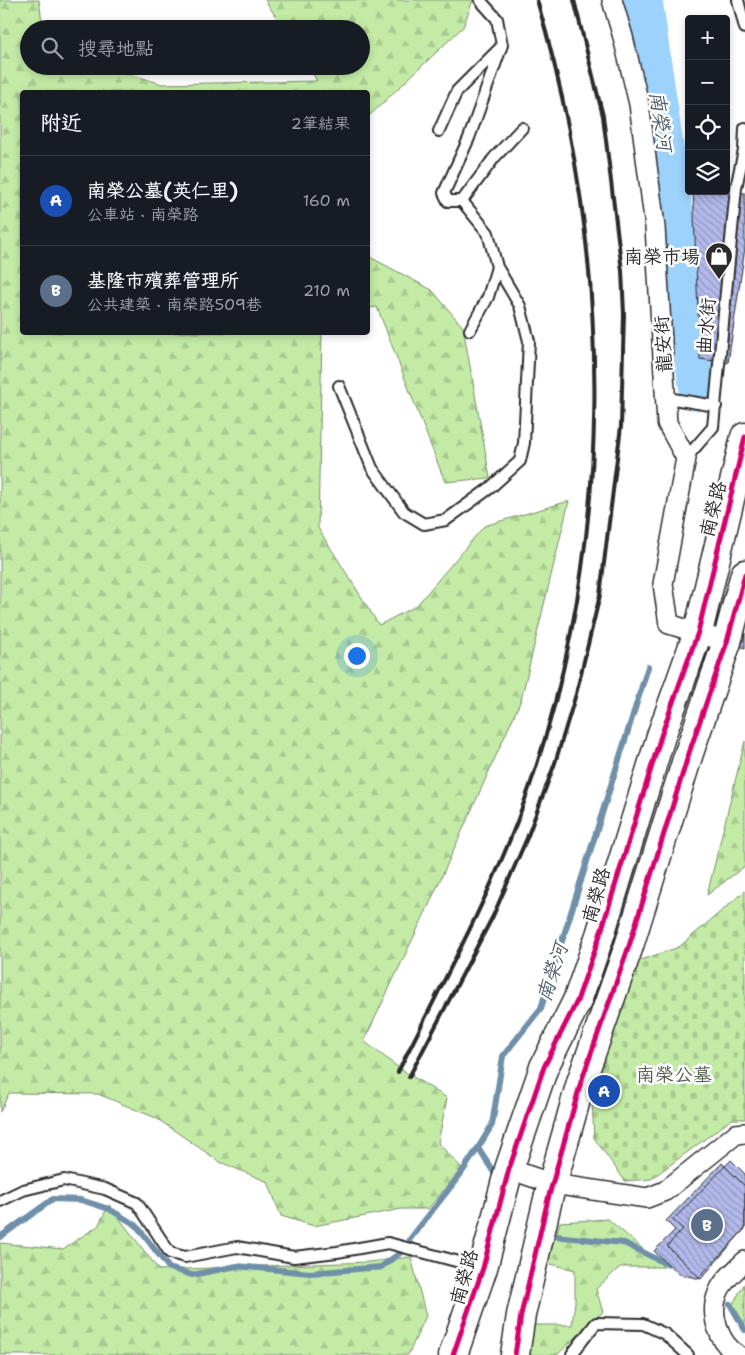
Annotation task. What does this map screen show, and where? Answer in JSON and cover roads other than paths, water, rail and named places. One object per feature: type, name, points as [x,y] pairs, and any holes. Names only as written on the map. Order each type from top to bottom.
[{"type":"main road","name":"南榮路","points":[[453,1355],[483,1268],[509,1169],[544,1067],[577,1001],[600,935],[658,745],[698,632],[745,437]]},
{"type":"main road","points":[[515,1355],[521,1315],[553,1184],[581,1082],[629,946],[689,753],[727,642],[745,574]]},
{"type":"street","name":"龍安街","points":[[612,0],[623,37],[655,227],[667,398],[667,423],[686,458]]},
{"type":"street","points":[[686,458],[664,584],[669,624],[727,642]]},
{"type":"street","points":[[509,1169],[553,1184],[647,1198],[665,1192],[736,1134],[745,1133]]},
{"type":"street","points":[[738,1355],[732,1352],[720,1335],[715,1313],[717,1294],[727,1278],[745,1261]]},
{"type":"lane","points":[[462,201],[448,201],[444,193],[469,138],[502,45],[497,19],[480,0]]},
{"type":"lane","points":[[738,0],[745,28]]},
{"type":"lane","points":[[439,131],[457,91],[502,45]]},
{"type":"lane","points":[[462,201],[494,158],[522,128]]},
{"type":"lane","name":"曲水街","points":[[686,458],[713,427],[736,188],[744,150],[745,128]]},
{"type":"lane","points":[[340,386],[372,468],[404,512],[424,524],[446,520],[490,488],[520,460],[524,443],[528,394],[529,341],[520,306],[497,267],[488,232],[462,201]]},
{"type":"lane","points":[[470,330],[488,297],[497,267]]},
{"type":"lane","points":[[667,398],[716,406]]},
{"type":"lane","points":[[0,1201],[23,1190],[64,1180],[105,1188],[137,1203],[170,1253],[185,1257],[237,1247],[294,1257],[388,1243],[483,1268]]},
{"type":"lane","points":[[572,1354],[596,1323],[643,1324],[665,1334],[688,1355]]},
{"type":"waterway","name":"南榮河","points":[[643,0],[699,391]]},
{"type":"waterway","name":"南榮河","points":[[496,1176],[478,1148],[492,1125],[503,1056],[541,1008],[648,667]]},
{"type":"waterway","points":[[410,1239],[460,1175],[478,1148]]},
{"type":"waterway","points":[[0,1237],[53,1199],[81,1200],[109,1209],[136,1225],[169,1268],[192,1275],[237,1266],[310,1273],[381,1267],[400,1253]]},
{"type":"waterway","name":"南榮河","points":[[554,1236],[624,1243],[667,1264]]},
{"type":"waterway","name":"南榮河","points":[[730,1304],[745,1330]]},
{"type":"railway","points":[[398,1072],[491,884],[518,819],[550,719],[574,617],[588,515],[594,411],[592,308],[581,204],[563,102],[537,0]]},
{"type":"railway","points":[[409,1077],[493,916],[527,838],[555,763],[576,694],[600,595],[621,426],[624,314],[622,271],[603,116],[574,0]]},
{"type":"place","name":"南榮市場","points":[[719,280]]},
{"type":"place","name":"南榮公墓(英仁里)","points":[[604,1091]]},
{"type":"place","name":"基隆市殯葬管理所","points":[[707,1225]]},
{"type":"park label","name":"南榮公墓","points":[[674,1074]]}]
